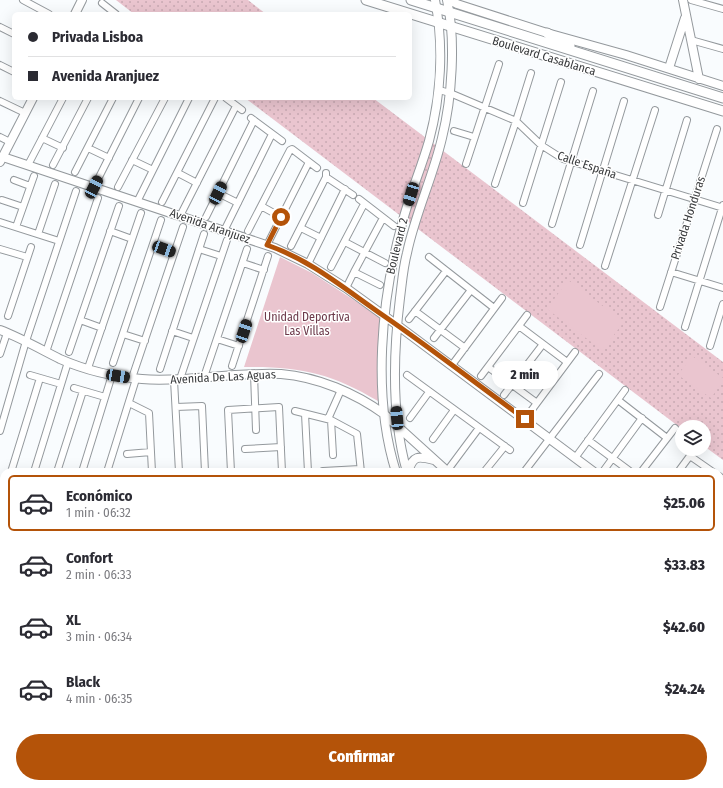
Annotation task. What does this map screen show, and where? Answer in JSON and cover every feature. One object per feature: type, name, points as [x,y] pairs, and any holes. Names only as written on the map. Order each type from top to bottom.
[{"type":"main road","points":[[76,12],[82,0]]},
{"type":"main road","name":"Boulevard Casablanca","points":[[366,0],[404,12]]},
{"type":"main road","name":"Boulevard Casablanca","points":[[411,0],[436,4],[450,13],[723,98]]},
{"type":"main road","points":[[449,0],[457,4],[548,33],[669,68],[723,86]]},
{"type":"main road","name":"Boulevard 2","points":[[406,468],[402,457],[398,427],[395,386],[397,324],[407,253],[442,138],[450,93],[451,27],[449,0]]},
{"type":"main road","points":[[683,0],[699,79]]},
{"type":"main road","name":"Boulevard 2","points":[[395,468],[384,414],[382,372],[387,290],[402,223],[430,140],[439,90],[438,23],[436,4]]},
{"type":"main road","name":"Boulevard Casablanca","points":[[412,15],[723,111]]},
{"type":"main road","points":[[669,68],[686,17]]},
{"type":"main road","points":[[548,33],[581,53]]},
{"type":"main road","points":[[1,158],[31,100]]},
{"type":"main road","name":"Avenida Aranjuez","points":[[1,158],[28,165],[267,245],[308,264],[346,288],[385,317],[397,324],[589,468]]},
{"type":"main road","name":"Avenida De Las Aguas","points":[[4,331],[68,362],[112,375],[161,380],[254,374],[281,374],[302,378],[341,390],[384,414],[443,468]]},
{"type":"main road","points":[[408,468],[410,463],[416,458],[423,457],[434,460]]},
{"type":"street","points":[[23,0],[45,12]]},
{"type":"street","points":[[691,0],[723,10]]},
{"type":"street","points":[[102,4],[107,11]]},
{"type":"street","points":[[0,27],[12,33]]},
{"type":"street","points":[[692,40],[723,49]]},
{"type":"street","points":[[466,164],[499,64]]},
{"type":"street","points":[[0,65],[12,71]]},
{"type":"street","points":[[495,184],[531,73]]},
{"type":"street","points":[[523,203],[561,82]]},
{"type":"street","name":"Calle España","points":[[439,90],[450,93],[516,121],[541,145],[557,156],[694,200],[723,207]]},
{"type":"street","points":[[552,224],[593,91]]},
{"type":"street","points":[[28,165],[62,100]]},
{"type":"street","points":[[54,165],[87,100]]},
{"type":"street","points":[[75,172],[112,100]]},
{"type":"street","points":[[94,187],[139,100]]},
{"type":"street","points":[[118,187],[163,100]]},
{"type":"street","points":[[137,202],[188,100]]},
{"type":"street","points":[[162,202],[215,100]]},
{"type":"street","points":[[228,100],[242,110]]},
{"type":"street","points":[[0,101],[25,113]]},
{"type":"street","points":[[580,245],[624,101]]},
{"type":"street","points":[[180,216],[236,106]]},
{"type":"street","points":[[606,266],[655,110]]},
{"type":"street","points":[[206,217],[252,119],[282,141]]},
{"type":"street","points":[[658,215],[687,120]]},
{"type":"street","name":"Privada Honduras","points":[[660,307],[717,129]]},
{"type":"street","points":[[454,131],[474,137]]},
{"type":"street","points":[[224,231],[272,134]]},
{"type":"street","points":[[0,137],[10,142]]},
{"type":"street","points":[[42,138],[62,148]]},
{"type":"street","points":[[88,148],[109,158]]},
{"type":"street","points":[[248,231],[290,150],[292,149],[317,168]]},
{"type":"street","points":[[132,160],[153,170]]},
{"type":"street","points":[[267,245],[309,162]]},
{"type":"street","points":[[178,173],[197,183]]},
{"type":"street","points":[[291,246],[326,175],[353,195]]},
{"type":"street","points":[[16,227],[34,176]]},
{"type":"street","points":[[14,180],[30,186]]},
{"type":"street","points":[[38,234],[55,184]]},
{"type":"street","points":[[308,264],[345,189]]},
{"type":"street","points":[[0,432],[26,341],[76,191]]},
{"type":"street","points":[[218,193],[238,203]]},
{"type":"street","points":[[46,352],[98,198]]},
{"type":"street","points":[[2,200],[23,207]]},
{"type":"street","points":[[331,267],[345,242],[361,202],[394,226]]},
{"type":"street","points":[[69,352],[119,206]]},
{"type":"street","points":[[261,206],[281,217]]},
{"type":"street","points":[[685,326],[723,207]]},
{"type":"street","points":[[88,368],[141,213]]},
{"type":"street","points":[[346,288],[383,218]]},
{"type":"street","points":[[113,363],[161,220]]},
{"type":"street","points":[[0,222],[59,241]]},
{"type":"street","points":[[108,468],[129,403],[134,378],[145,341],[183,228]]},
{"type":"street","points":[[301,228],[321,238]]},
{"type":"street","points":[[110,231],[132,239]]},
{"type":"street","points":[[160,369],[204,234]]},
{"type":"street","points":[[179,468],[176,407],[177,379],[194,338],[227,240]]},
{"type":"street","points":[[345,242],[385,263]]},
{"type":"street","points":[[153,245],[174,253]]},
{"type":"street","points":[[8,316],[31,247]]},
{"type":"street","points":[[199,248],[221,256]]},
{"type":"street","points":[[204,377],[247,249]]},
{"type":"street","points":[[0,250],[27,257]]},
{"type":"street","points":[[232,366],[268,256]]},
{"type":"street","points":[[429,257],[494,308]]},
{"type":"street","points":[[242,263],[264,270]]},
{"type":"street","points":[[409,319],[446,270]]},
{"type":"street","points":[[354,272],[380,285]]},
{"type":"street","points":[[671,272],[723,288]]},
{"type":"street","points":[[434,338],[471,290]]},
{"type":"street","points":[[452,365],[502,298]]},
{"type":"street","points":[[710,346],[723,304]]},
{"type":"street","points":[[416,310],[465,348]]},
{"type":"street","points":[[481,376],[527,315]]},
{"type":"street","points":[[80,320],[102,328]]},
{"type":"street","points":[[519,326],[567,362]]},
{"type":"street","points":[[0,354],[4,331]]},
{"type":"street","points":[[172,331],[194,338]]},
{"type":"street","points":[[123,334],[145,341]]},
{"type":"street","points":[[217,339],[238,346]]},
{"type":"street","points":[[504,395],[542,344]]},
{"type":"street","points":[[525,419],[575,352]]},
{"type":"street","points":[[35,468],[68,362]]},
{"type":"street","points":[[488,366],[537,403]]},
{"type":"street","points":[[254,374],[256,430]]},
{"type":"street","points":[[527,468],[599,374]]},
{"type":"street","points":[[30,375],[61,384]]},
{"type":"street","points":[[83,468],[112,375]]},
{"type":"street","points":[[407,375],[507,448],[488,468]]},
{"type":"street","points":[[12,468],[40,378]]},
{"type":"street","points":[[74,388],[105,398]]},
{"type":"street","points":[[333,455],[329,420],[341,390]]},
{"type":"street","points":[[575,458],[625,390]]},
{"type":"street","points":[[58,468],[83,391]]},
{"type":"street","points":[[410,418],[429,392]]},
{"type":"street","points":[[618,400],[667,438]]},
{"type":"street","points":[[129,403],[149,413],[152,468]]},
{"type":"street","points":[[176,407],[202,406],[205,468]]},
{"type":"street","points":[[231,468],[228,410],[279,407],[282,468]]},
{"type":"street","points":[[433,439],[454,410]]},
{"type":"street","points":[[295,411],[329,420],[357,434],[360,468]]},
{"type":"street","points":[[305,414],[308,468]]},
{"type":"street","points":[[605,468],[642,418]]},
{"type":"street","points":[[451,468],[480,428]]},
{"type":"street","points":[[644,468],[675,428]]},
{"type":"street","points":[[588,440],[626,468]]},
{"type":"street","points":[[245,449],[281,447]]},
{"type":"street","points":[[127,454],[151,452]]},
{"type":"street","points":[[681,468],[690,456],[707,468]]},
{"type":"green space","points":[[116,0],[248,0],[263,12],[131,12]]},
{"type":"green space","points":[[248,100],[376,100],[723,362],[723,460],[711,451],[711,420],[675,420],[675,424]]},
{"type":"green space","name":"Unidad Deportiva Las Villas","points":[[280,257],[312,273],[380,317],[377,361],[378,401],[345,384],[314,373],[282,368],[244,367]]},
{"type":"green space","points":[[568,280],[624,322],[602,350],[547,309]]},
{"type":"green space","points":[[692,356],[723,378],[723,381],[711,398],[678,375]]},
{"type":"route","points":[[281,217],[267,245],[297,258],[346,288],[525,419]]}]
